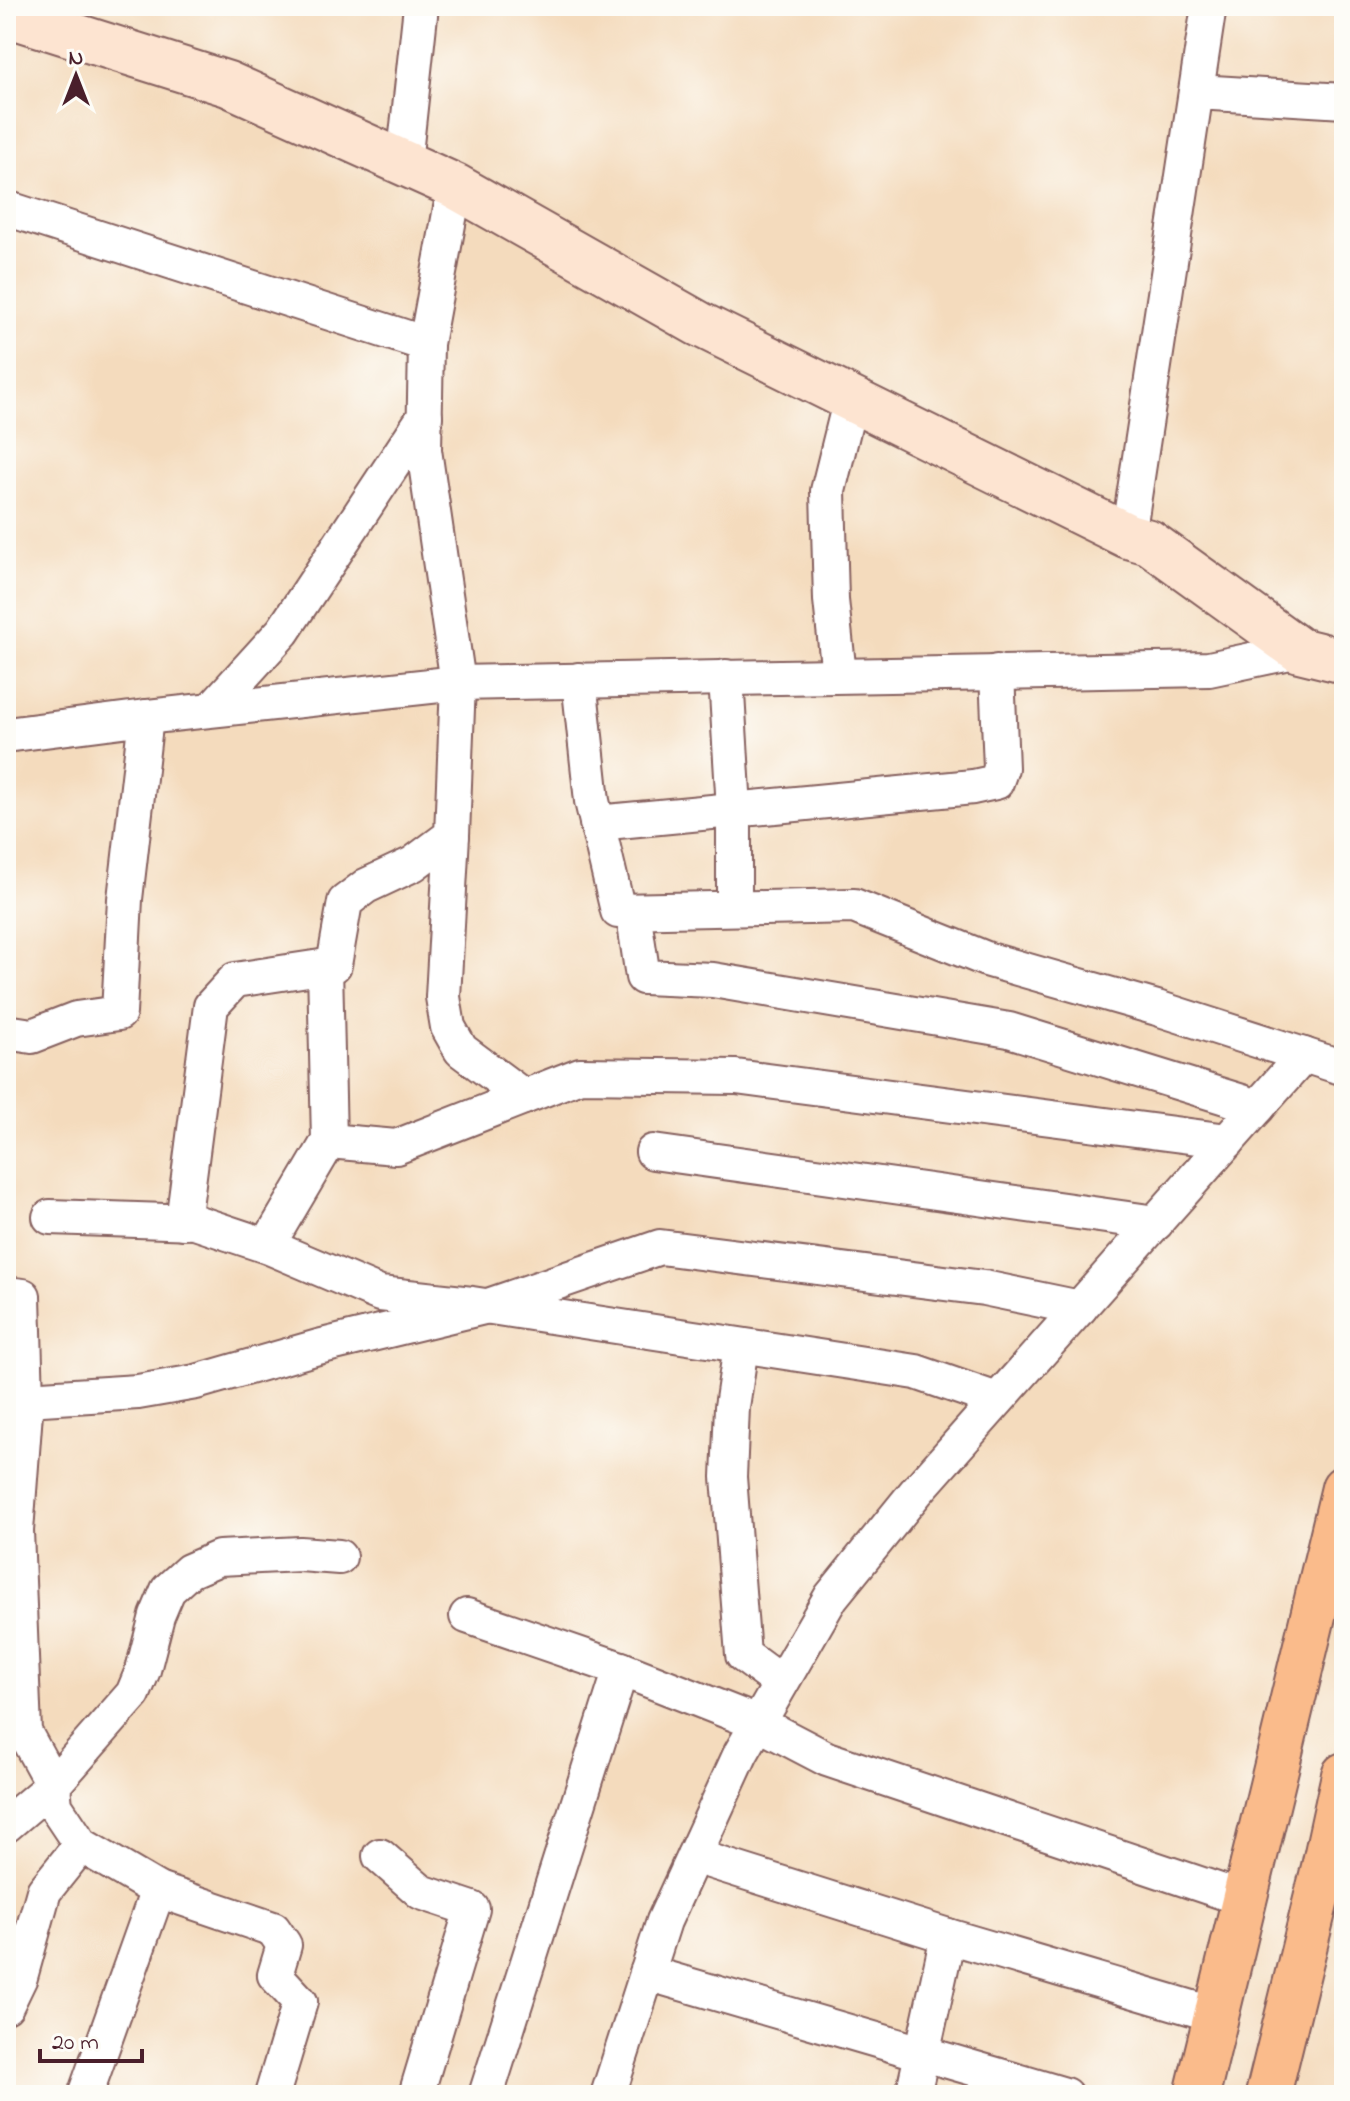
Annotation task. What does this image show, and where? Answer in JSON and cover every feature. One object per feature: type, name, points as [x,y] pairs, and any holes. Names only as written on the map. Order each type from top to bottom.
[{"type":"highway","points":[[1197,2095],[1344,1488]]},
{"type":"highway","points":[[1268,2095],[1334,1870],[1344,1775]]},
{"type":"street","points":[[404,163],[421,6]]},
{"type":"street","points":[[1128,536],[1209,6]]},
{"type":"street","points":[[6,14],[228,84],[455,186],[699,324],[1128,536],[1149,542],[1299,650],[1344,661]]},
{"type":"street","points":[[1197,92],[1344,101]]},
{"type":"street","points":[[455,186],[426,344],[424,450],[458,683],[443,997],[448,1027],[461,1050],[524,1097]]},
{"type":"street","points":[[6,208],[426,344]]},
{"type":"street","points":[[839,675],[831,600],[828,491],[851,398]]},
{"type":"street","points":[[212,709],[283,631],[425,416]]},
{"type":"street","points":[[6,735],[458,683],[1209,669],[1299,650]]},
{"type":"street","points":[[597,823],[973,787],[996,782],[1001,768],[997,672]]},
{"type":"street","points":[[726,677],[734,809],[734,907]]},
{"type":"street","points":[[579,680],[592,801],[618,911],[854,906],[986,959],[1157,1008],[1344,1068]]},
{"type":"street","points":[[6,1032],[32,1036],[76,1019],[119,1013],[125,899],[146,717]]},
{"type":"street","points":[[183,1222],[211,1006],[235,980],[334,965],[345,902],[366,886],[413,864],[452,835]]},
{"type":"street","points":[[633,911],[643,977],[713,980],[1009,1030],[1258,1107]]},
{"type":"street","points":[[267,1246],[329,1141],[325,966]]},
{"type":"street","points":[[608,2095],[664,1921],[741,1753],[831,1597],[916,1492],[1304,1055]]},
{"type":"street","points":[[329,1141],[396,1147],[580,1075],[736,1077],[1228,1141]]},
{"type":"street","points":[[653,1152],[1156,1223]]},
{"type":"street","points":[[50,1217],[195,1222],[267,1246],[380,1294],[488,1306],[916,1372],[997,1400]]},
{"type":"street","points":[[26,1399],[138,1392],[196,1382],[318,1347],[488,1306],[660,1247],[984,1288],[1080,1308]]},
{"type":"street","points":[[6,1294],[23,1296],[26,1399],[12,1622],[24,1732],[53,1785],[55,1806],[81,1845],[158,1890],[273,1929],[284,1945],[275,1975],[300,2002],[272,2095]]},
{"type":"street","points":[[741,1346],[732,1407],[729,1477],[743,1655],[781,1683]]},
{"type":"street","points":[[6,1825],[53,1785],[133,1694],[168,1590],[189,1571],[219,1558],[300,1554],[339,1557]]},
{"type":"street","points":[[467,1616],[621,1669],[758,1723],[827,1759],[1244,1899]]},
{"type":"street","points":[[486,2095],[621,1669]]},
{"type":"street","points":[[6,2006],[20,1977],[44,1891],[81,1845]]},
{"type":"street","points":[[380,1856],[421,1892],[472,1909],[416,2095]]},
{"type":"street","points":[[694,1856],[948,1936],[1216,2015]]},
{"type":"street","points":[[85,2095],[158,1890]]},
{"type":"street","points":[[913,2095],[948,1936]]},
{"type":"street","points":[[647,1973],[1065,2095]]}]
